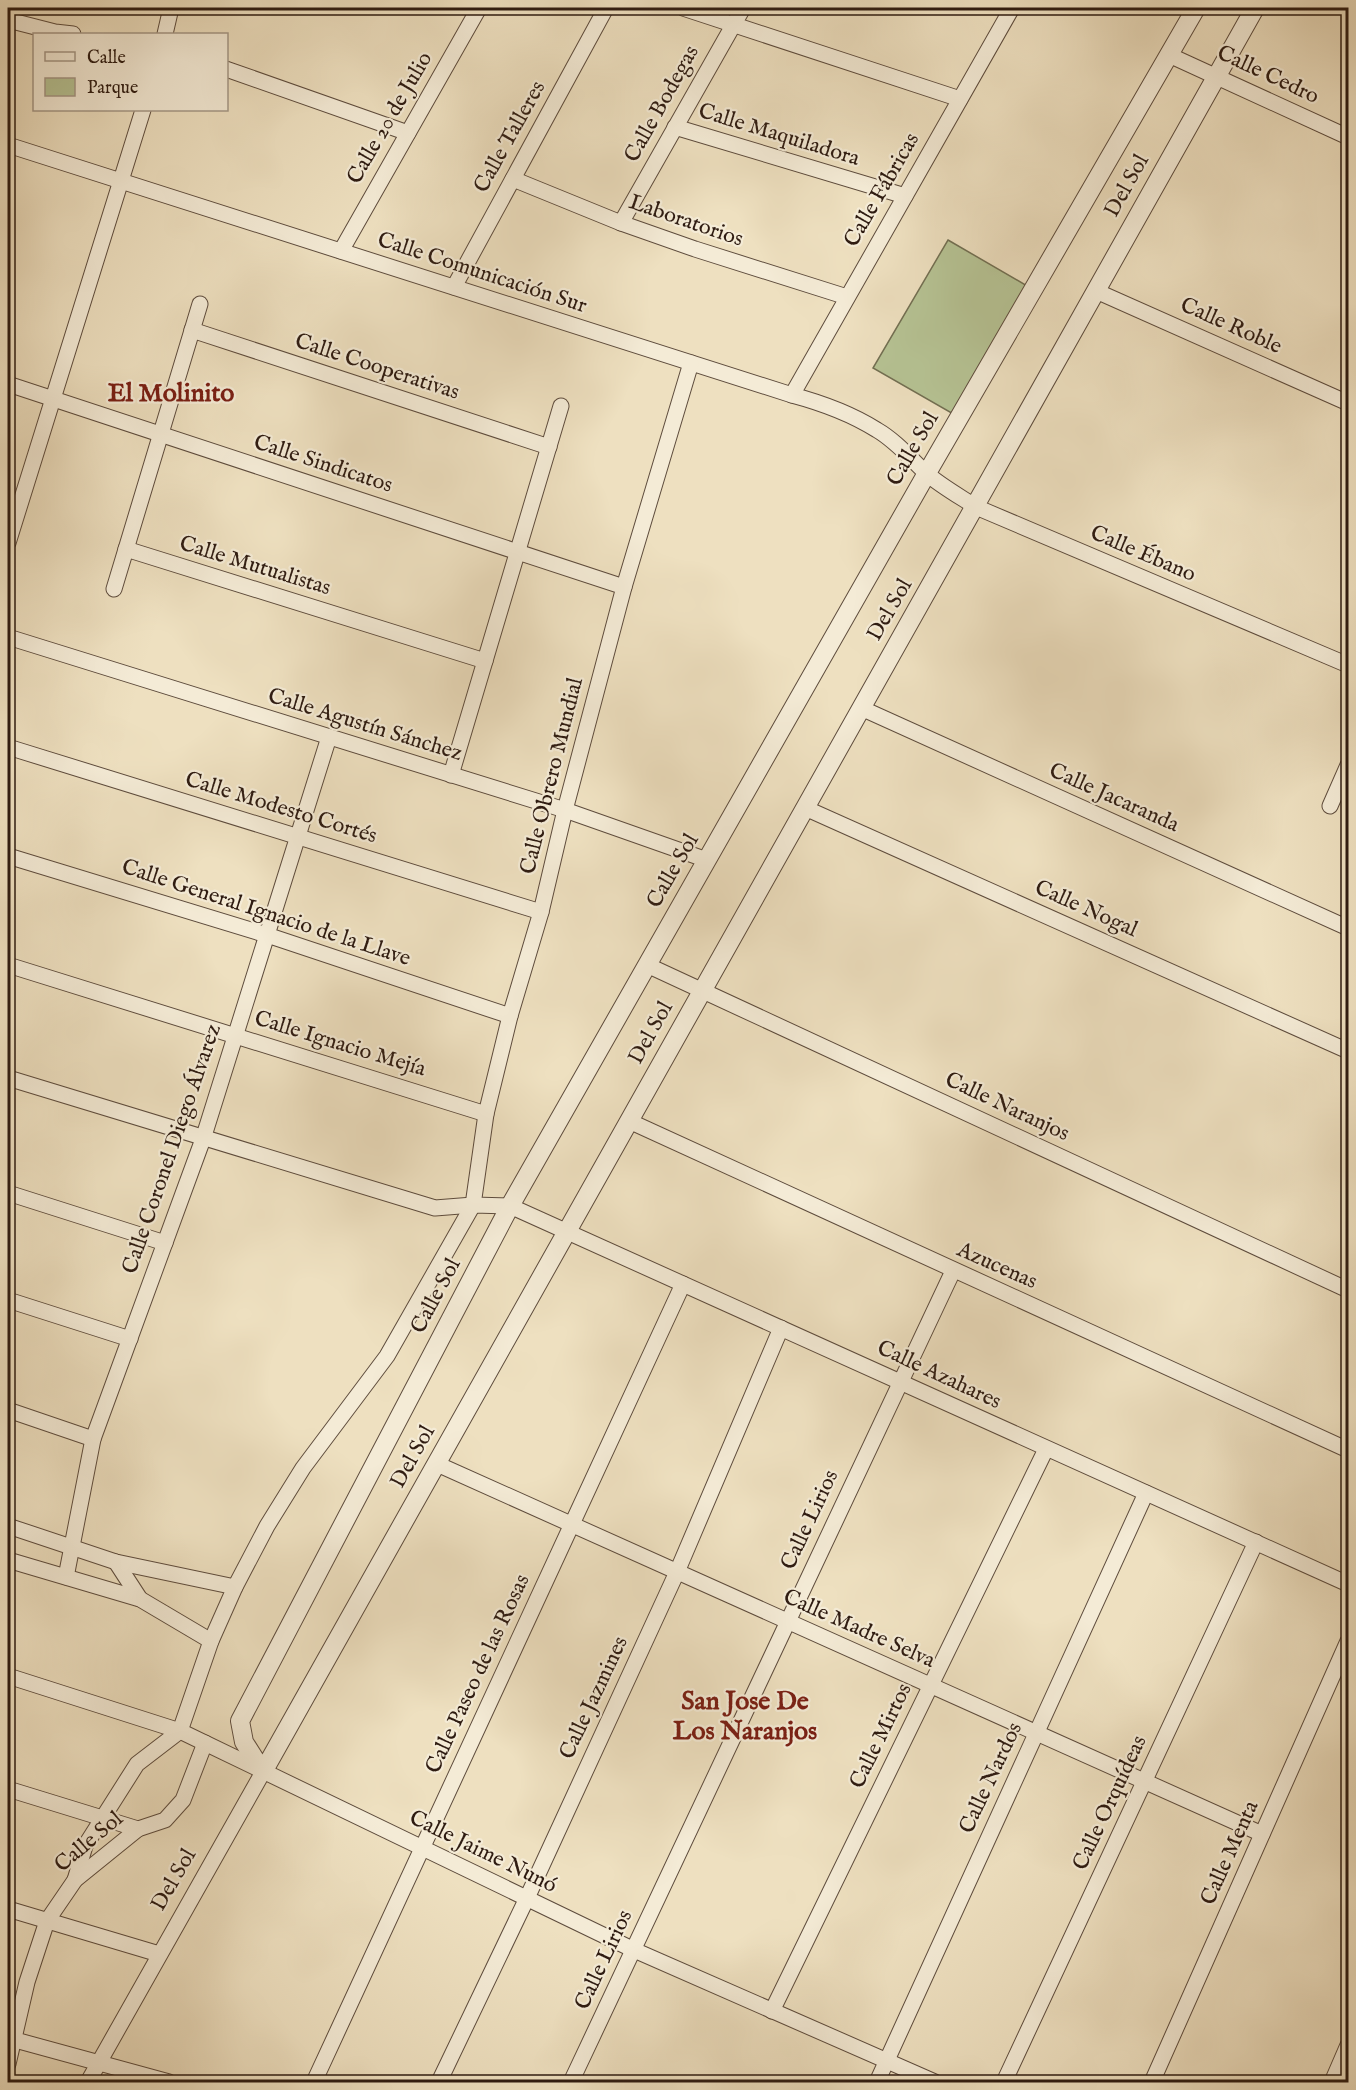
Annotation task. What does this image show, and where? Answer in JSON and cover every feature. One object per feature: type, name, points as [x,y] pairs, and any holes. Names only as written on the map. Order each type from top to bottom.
[{"type":"street","points":[[165,33],[171,8]]},
{"type":"street","name":"Calle 20 de Julio","points":[[341,251],[479,8]]},
{"type":"street","name":"Calle Talleres","points":[[454,287],[606,8]]},
{"type":"street","points":[[683,8],[960,99]]},
{"type":"street","name":"Calle Bodegas","points":[[621,223],[743,8]]},
{"type":"street","name":"Calle Fábricas","points":[[792,395],[1012,8]]},
{"type":"street","name":"Calle Sol","points":[[263,1772],[244,1742],[240,1721],[510,1206],[927,473],[1196,8]]},
{"type":"street","name":"Del Sol","points":[[88,2082],[1255,8]]},
{"type":"street","points":[[8,20],[64,33]]},
{"type":"street","name":"Calle Cedro","points":[[1169,55],[1348,137]]},
{"type":"street","points":[[228,70],[408,133]]},
{"type":"street","points":[[8,543],[143,111]]},
{"type":"street","name":"Calle Maquiladora","points":[[675,127],[905,196]]},
{"type":"street","name":"Calle Comunicación Sur","points":[[8,145],[822,403],[861,420],[879,431],[927,473]]},
{"type":"street","name":"Laboratorios","points":[[513,179],[621,223],[705,253],[847,297]]},
{"type":"street","name":"Calle Roble","points":[[1096,291],[1348,403]]},
{"type":"street","points":[[114,589],[200,304]]},
{"type":"street","name":"Calle Cooperativas","points":[[192,330],[549,447]]},
{"type":"street","name":"Calle Obrero Mundial","points":[[473,1205],[486,1114],[510,1016],[541,912],[565,810],[624,587],[691,363]]},
{"type":"street","name":"Calle Sindicatos","points":[[8,384],[624,587]]},
{"type":"street","points":[[451,775],[561,406]]},
{"type":"street","name":"Calle Ébano","points":[[927,473],[976,507],[1348,665]]},
{"type":"street","name":"Calle Mutualistas","points":[[126,549],[485,661]]},
{"type":"street","name":"Calle Agustín Sánchez","points":[[8,637],[565,810],[707,860]]},
{"type":"street","name":"Calle Jacaranda","points":[[861,708],[1348,928]]},
{"type":"street","name":"Calle Coronel Diego Álvarez","points":[[66,1577],[93,1439],[203,1138],[329,737]]},
{"type":"street","name":"Calle Modesto Cortés","points":[[8,747],[541,912]]},
{"type":"street","points":[[1330,806],[1348,765]]},
{"type":"street","name":"Calle Nogal","points":[[805,808],[1348,1051]]},
{"type":"street","name":"Calle General Ignacio de la Llave","points":[[8,856],[267,935],[510,1016]]},
{"type":"street","name":"Calle Ignacio Mejía","points":[[8,965],[486,1114]]},
{"type":"street","name":"Calle Naranjos","points":[[647,965],[1348,1290]]},
{"type":"street","points":[[8,1078],[435,1208],[473,1205],[510,1206]]},
{"type":"street","name":"Azucenas","points":[[629,1121],[1348,1450]]},
{"type":"street","points":[[8,1193],[165,1243]]},
{"type":"street","points":[[75,1880],[85,1846],[137,1764],[180,1731],[211,1641],[235,1587],[267,1526],[303,1468],[387,1356],[473,1205]]},
{"type":"street","name":"Calle Azahares","points":[[510,1206],[1348,1584]]},
{"type":"street","name":"Calle Lirios","points":[[571,2082],[953,1271]]},
{"type":"street","name":"Calle Paseo de las Rosas","points":[[314,2082],[683,1284]]},
{"type":"street","points":[[8,1300],[130,1339]]},
{"type":"street","name":"Calle Jazmines","points":[[439,2082],[527,1898],[677,1572],[781,1328]]},
{"type":"street","points":[[8,1410],[93,1439]]},
{"type":"street","name":"Calle Mirtos","points":[[772,2011],[1046,1449]]},
{"type":"street","name":"Calle Madre Selva","points":[[437,1464],[1262,1834]]},
{"type":"street","name":"Calle Nardos","points":[[877,2082],[1146,1493]]},
{"type":"street","points":[[8,1526],[116,1562],[235,1587]]},
{"type":"street","name":"Calle Orquídeas","points":[[1004,2082],[1256,1542]]},
{"type":"street","points":[[8,1560],[140,1599],[211,1641]]},
{"type":"street","points":[[116,1562],[140,1599]]},
{"type":"street","name":"Calle Menta","points":[[1152,2082],[1348,1641]]},
{"type":"street","name":"Calle Jaime Nunó","points":[[8,1676],[180,1731],[634,1950],[935,2082]]},
{"type":"street","name":"Calle Sol","points":[[8,2064],[10,2039],[47,1921],[75,1880],[138,1829],[165,1820],[183,1800],[205,1743]]},
{"type":"street","points":[[8,1789],[138,1829]]},
{"type":"street","points":[[8,1909],[159,1954]]},
{"type":"street","points":[[10,2039],[169,2082]]},
{"type":"street","points":[[1332,2082],[1348,2045]]},
{"type":"green space","points":[[948,240],[1029,287],[955,415],[873,368]]},
{"type":"district","name":"El Molinito","points":[[171,393]]},
{"type":"district","name":"San Jose De Los Naranjos","points":[[745,1716]]}]
